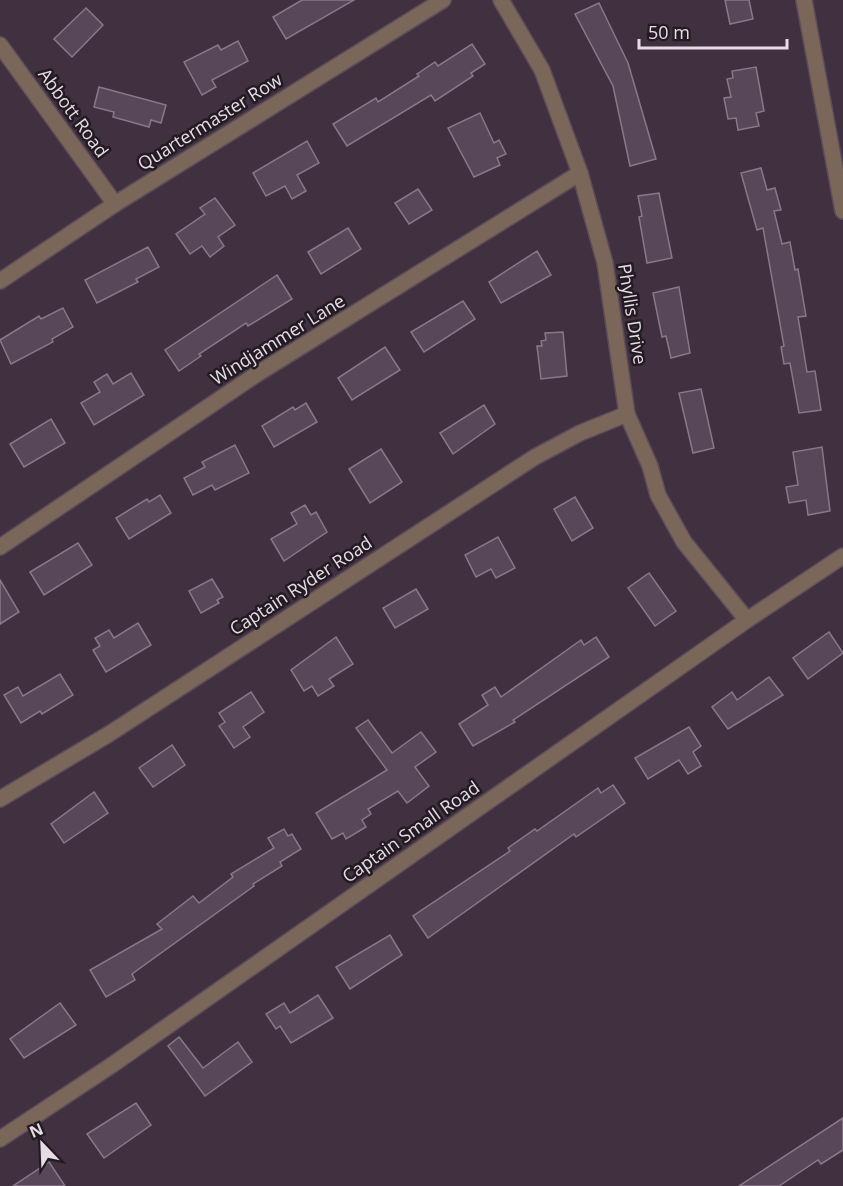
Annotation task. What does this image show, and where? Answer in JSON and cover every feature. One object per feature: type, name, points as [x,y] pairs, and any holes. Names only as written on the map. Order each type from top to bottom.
[{"type":"street","name":"Quartermaster Row","points":[[0,281],[116,204],[443,0]]},
{"type":"street","name":"Phyllis Drive","points":[[501,0],[542,70],[580,173],[605,262],[627,414],[669,519],[684,542],[747,620]]},
{"type":"street","points":[[804,0],[842,204]]},
{"type":"street","name":"Abbott Road","points":[[0,45],[116,204]]},
{"type":"street","name":"Windjammer Lane","points":[[0,547],[257,374],[580,173]]},
{"type":"street","name":"Captain Ryder Road","points":[[0,799],[109,734],[535,456],[580,433],[627,414]]},
{"type":"street","name":"Captain Small Road","points":[[0,1138],[112,1065],[747,620],[843,556]]},
{"type":"building","points":[[302,0],[354,0],[286,39],[273,17]]},
{"type":"building","points":[[725,0],[749,0],[753,19],[730,24]]},
{"type":"building","points":[[599,3],[628,63],[656,159],[630,166],[613,86],[575,14]]},
{"type":"building","points":[[86,8],[103,25],[72,57],[54,39]]},
{"type":"building","points":[[238,41],[248,61],[212,80],[216,87],[202,95],[184,62],[218,45],[221,50]]},
{"type":"building","points":[[472,44],[485,64],[471,73],[473,76],[435,101],[431,95],[347,146],[333,124],[376,98],[378,102],[419,76],[417,74],[435,62],[438,66]]},
{"type":"building","points":[[756,67],[764,111],[756,113],[759,126],[738,130],[736,118],[728,119],[724,98],[731,97],[727,79],[733,78],[732,71]]},
{"type":"building","points":[[99,87],[166,105],[161,123],[151,120],[149,127],[113,117],[114,112],[94,107]]},
{"type":"building","points":[[480,113],[494,143],[499,140],[506,154],[497,158],[500,165],[474,177],[448,128]]},
{"type":"building","points":[[307,141],[319,163],[297,175],[306,191],[292,199],[285,186],[266,196],[253,173]]},
{"type":"building","points":[[761,168],[767,190],[775,188],[781,210],[774,211],[782,244],[790,242],[795,270],[798,269],[806,316],[798,317],[807,372],[815,371],[821,410],[799,413],[790,363],[784,364],[781,347],[784,346],[763,228],[757,230],[741,173]]},
{"type":"building","points":[[418,189],[432,210],[409,224],[395,203]]},
{"type":"building","points":[[659,193],[672,258],[647,263],[639,217],[642,216],[638,196]]},
{"type":"building","points":[[215,198],[235,225],[218,237],[224,246],[210,257],[202,246],[190,254],[176,234],[205,214],[200,208]]},
{"type":"building","points":[[348,228],[361,249],[321,274],[308,252]]},
{"type":"building","points":[[148,247],[159,267],[136,279],[138,282],[97,303],[85,280]]},
{"type":"building","points":[[537,251],[551,275],[501,303],[489,282]]},
{"type":"building","points":[[277,275],[292,299],[248,326],[246,323],[199,354],[201,356],[179,371],[165,350]]},
{"type":"building","points":[[679,287],[690,353],[671,358],[666,336],[662,337],[653,293]]},
{"type":"building","points":[[463,301],[475,319],[424,352],[411,332]]},
{"type":"building","points":[[63,308],[73,327],[52,339],[53,342],[11,364],[0,340],[39,316],[41,319]]},
{"type":"building","points":[[563,332],[567,376],[541,379],[537,346],[542,346],[541,341],[546,340],[545,333]]},
{"type":"building","points":[[385,347],[400,370],[352,400],[338,378]]},
{"type":"building","points":[[131,373],[144,395],[94,425],[81,403],[100,392],[94,382],[107,374],[113,384]]},
{"type":"building","points":[[701,389],[714,448],[693,453],[679,393]]},
{"type":"building","points":[[306,403],[317,422],[274,447],[262,426],[293,407],[295,410]]},
{"type":"building","points":[[484,405],[495,424],[453,454],[440,433]]},
{"type":"building","points":[[51,419],[65,443],[24,467],[10,444]]},
{"type":"building","points":[[235,445],[249,473],[215,490],[212,485],[193,495],[184,478],[205,467],[202,462]]},
{"type":"building","points":[[822,447],[830,511],[808,515],[806,500],[789,503],[786,487],[798,485],[793,452]]},
{"type":"building","points":[[381,449],[402,482],[370,503],[349,469]]},
{"type":"building","points":[[160,495],[171,513],[129,539],[116,518],[147,499],[149,502]]},
{"type":"building","points":[[575,497],[593,528],[572,541],[554,509]]},
{"type":"building","points":[[305,505],[311,515],[316,512],[327,532],[284,561],[271,539],[297,524],[291,513]]},
{"type":"building","points":[[498,537],[515,568],[496,578],[491,569],[476,577],[465,555]]},
{"type":"building","points":[[78,543],[92,565],[44,595],[30,572]]},
{"type":"building","points":[[649,573],[676,611],[655,626],[628,588]]},
{"type":"building","points":[[212,579],[223,597],[217,600],[219,603],[201,613],[189,591]]},
{"type":"building","points":[[0,580],[19,612],[0,624]]},
{"type":"building","points":[[416,589],[428,609],[395,628],[383,608]]},
{"type":"building","points":[[138,623],[151,645],[106,672],[93,650],[100,646],[95,638],[109,630],[114,638]]},
{"type":"building","points":[[829,632],[843,653],[808,679],[793,658]]},
{"type":"building","points":[[336,637],[353,664],[329,679],[334,686],[318,696],[312,686],[304,691],[291,670]]},
{"type":"building","points":[[596,637],[609,657],[513,720],[515,722],[473,746],[459,724],[488,705],[482,695],[495,687],[501,697],[581,640],[584,645]]},
{"type":"building","points":[[60,674],[73,695],[42,714],[40,711],[21,723],[4,695],[18,687],[23,696]]},
{"type":"building","points":[[769,677],[783,695],[728,729],[712,707],[732,692],[737,700]]},
{"type":"building","points":[[251,692],[264,712],[243,727],[250,737],[234,748],[219,726],[225,722],[219,713]]},
{"type":"building","points":[[368,720],[392,753],[421,732],[436,752],[415,767],[429,786],[407,803],[398,791],[368,809],[371,814],[362,820],[366,827],[346,839],[343,833],[332,839],[316,813],[387,770],[356,728]]},
{"type":"building","points":[[689,727],[701,746],[693,752],[701,766],[688,774],[679,760],[648,779],[635,758]]},
{"type":"building","points":[[172,745],[185,765],[153,787],[139,768]]},
{"type":"building","points":[[613,785],[625,803],[576,837],[574,834],[428,938],[413,916],[510,851],[508,848],[535,829],[537,831],[598,788],[601,793]]},
{"type":"building","points":[[94,792],[108,813],[64,843],[51,824]]},
{"type":"building","points":[[284,829],[288,836],[292,834],[301,849],[280,862],[282,866],[253,884],[254,886],[132,974],[135,980],[106,997],[90,970],[162,929],[157,924],[193,896],[199,903],[233,877],[231,874],[274,848],[268,838]]},
{"type":"building","points":[[390,935],[402,955],[350,989],[336,967]]},
{"type":"building","points":[[318,995],[333,1018],[291,1043],[280,1026],[276,1029],[266,1014],[284,1003],[290,1013]]},
{"type":"building","points":[[60,1003],[76,1025],[24,1058],[10,1039]]},
{"type":"building","points":[[179,1037],[203,1068],[238,1042],[252,1062],[205,1096],[168,1046]]},
{"type":"building","points":[[136,1103],[151,1125],[104,1158],[87,1134]]},
{"type":"building","points":[[843,1118],[843,1150],[821,1164],[818,1160],[779,1186],[739,1186]]},
{"type":"building","points":[[49,1162],[65,1186],[13,1186]]}]
